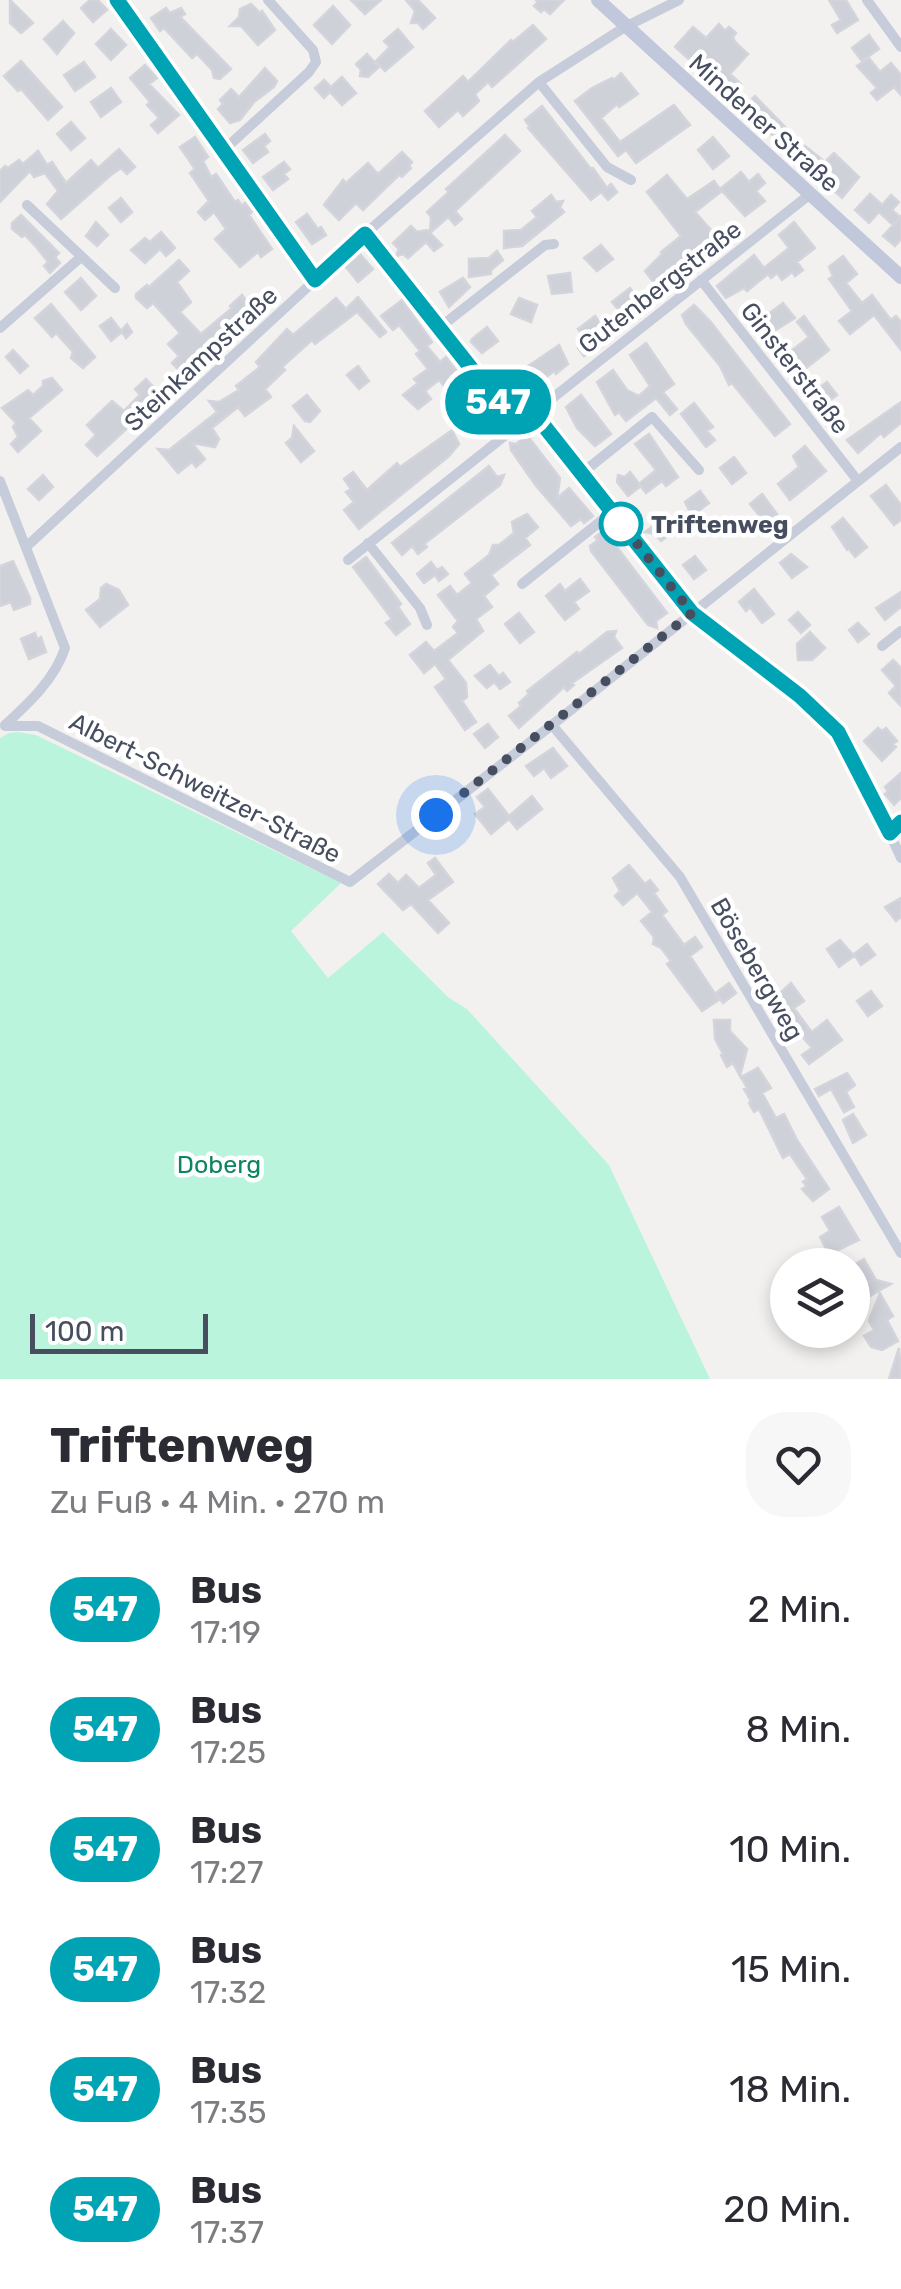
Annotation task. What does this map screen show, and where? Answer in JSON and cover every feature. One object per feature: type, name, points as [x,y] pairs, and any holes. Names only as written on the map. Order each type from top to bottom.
[{"type":"main road","name":"Mindener Straße","points":[[598,0],[901,278]]},
{"type":"street","points":[[117,0],[315,280]]},
{"type":"street","points":[[224,149],[310,72],[316,62],[313,50],[268,0]]},
{"type":"street","name":"Steinkampstraße","points":[[26,546],[365,234],[538,82],[625,27],[678,0]]},
{"type":"street","points":[[868,0],[901,47]]},
{"type":"street","points":[[538,82],[607,167],[632,180]]},
{"type":"street","name":"Gutenbergstraße","points":[[348,560],[809,195]]},
{"type":"street","points":[[27,205],[114,288]]},
{"type":"street","points":[[365,234],[516,425]]},
{"type":"street","points":[[439,328],[545,245],[554,244]]},
{"type":"street","points":[[0,328],[81,257]]},
{"type":"street","name":"Ginsterstraße","points":[[701,280],[858,480]]},
{"type":"street","points":[[533,412],[692,613],[800,696],[838,732],[901,858]]},
{"type":"street","points":[[582,474],[652,417],[699,470]]},
{"type":"street","name":"Albert-Schweitzer-Straße","points":[[2,728],[38,726],[350,882],[901,447]]},
{"type":"street","points":[[0,480],[65,648],[60,664],[30,702],[2,728]]},
{"type":"street","points":[[522,584],[612,512]]},
{"type":"street","points":[[368,543],[420,608],[427,626]]},
{"type":"street","points":[[882,646],[901,631]]},
{"type":"street","points":[[30,702],[38,726]]},
{"type":"street","name":"Bösebergweg","points":[[552,725],[680,877],[899,1244]]},
{"type":"street","points":[[890,833],[901,822]]},
{"type":"green space","name":"Doberg","points":[[18,732],[36,735],[341,883],[291,931],[328,978],[383,932],[449,998],[467,1009],[609,1165],[710,1379],[0,1379],[0,738]]},
{"type":"building","points":[[10,0],[33,23],[21,33],[10,23]]},
{"type":"building","points":[[90,0],[98,0],[107,10],[93,22],[81,8]]},
{"type":"building","points":[[351,0],[381,0],[365,14]]},
{"type":"building","points":[[406,0],[418,0],[435,18],[423,29],[418,23],[411,23],[415,11]]},
{"type":"building","points":[[536,0],[564,0],[550,14],[534,6]]},
{"type":"building","points":[[829,0],[846,0],[858,20],[837,33],[832,25],[841,20]]},
{"type":"building","points":[[251,4],[262,11],[275,30],[258,45],[241,26],[230,26],[239,17],[240,9]]},
{"type":"building","points":[[333,6],[350,25],[332,44],[314,25]]},
{"type":"building","points":[[166,8],[170,13],[181,8],[185,14],[180,17],[231,69],[220,79],[214,78],[197,54],[192,58],[164,28],[160,31],[151,18]]},
{"type":"building","points":[[63,21],[74,33],[57,54],[44,39]]},
{"type":"building","points":[[719,24],[725,31],[729,27],[736,33],[735,42],[748,54],[730,74],[741,84],[734,92],[723,82],[719,86],[675,47],[693,27],[706,38]]},
{"type":"building","points":[[533,25],[546,39],[492,87],[488,82],[475,94],[479,101],[463,116],[458,110],[439,127],[425,111],[463,76],[468,82],[511,40]]},
{"type":"building","points":[[111,29],[126,45],[111,60],[96,44]]},
{"type":"building","points":[[398,29],[413,47],[385,71],[376,61],[390,47],[384,41]]},
{"type":"building","points":[[869,35],[879,49],[862,61],[852,48]]},
{"type":"building","points":[[367,54],[379,67],[368,77],[360,76],[356,64]]},
{"type":"building","points":[[869,58],[880,72],[891,63],[901,75],[901,95],[894,87],[877,100],[871,93],[877,88],[857,66]]},
{"type":"building","points":[[21,61],[62,107],[48,120],[4,76]]},
{"type":"building","points":[[84,62],[95,77],[75,91],[64,75]]},
{"type":"building","points":[[145,65],[157,78],[149,84],[179,115],[158,133],[151,125],[159,118],[130,78]]},
{"type":"building","points":[[265,68],[277,81],[274,87],[254,102],[240,120],[230,123],[218,109],[223,104],[220,100],[231,89],[239,97]]},
{"type":"building","points":[[621,73],[638,94],[619,107],[617,104],[601,118],[620,142],[674,105],[690,125],[636,163],[626,150],[618,156],[575,101]]},
{"type":"building","points":[[342,77],[356,93],[342,105],[330,92],[324,98],[315,88],[324,80],[331,87]]},
{"type":"building","points":[[111,88],[121,102],[101,117],[91,102]]},
{"type":"building","points":[[755,96],[791,133],[781,143],[743,108]]},
{"type":"building","points":[[542,106],[607,188],[611,184],[617,192],[608,200],[601,192],[591,200],[528,128],[525,120]]},
{"type":"building","points":[[71,122],[85,138],[71,150],[57,134]]},
{"type":"building","points":[[265,134],[270,141],[264,146],[268,152],[253,163],[243,150]]},
{"type":"building","points":[[505,135],[520,151],[455,211],[462,219],[455,225],[448,217],[430,233],[431,217],[427,212],[449,192],[446,189]]},
{"type":"building","points":[[195,137],[208,157],[203,161],[211,177],[216,174],[235,202],[238,200],[242,206],[245,203],[272,249],[261,257],[258,252],[240,267],[215,239],[226,229],[214,212],[205,220],[198,212],[209,201],[190,173],[195,169],[180,147]]},
{"type":"building","points":[[713,137],[729,156],[713,169],[698,150]]},
{"type":"building","points":[[805,146],[825,162],[834,153],[859,177],[842,198],[830,187],[833,184],[801,161],[797,155]]},
{"type":"building","points":[[119,149],[135,167],[127,174],[121,168],[111,175],[61,219],[47,204],[58,191],[45,173],[34,177],[30,171],[0,202],[0,171],[19,160],[23,164],[38,151],[47,165],[52,162],[66,183],[91,160],[98,168]]},
{"type":"building","points":[[402,152],[412,162],[411,168],[363,210],[356,203],[339,220],[324,205],[343,180],[346,183],[368,163],[378,174]]},
{"type":"building","points":[[284,162],[290,169],[284,174],[288,179],[273,190],[263,177]]},
{"type":"building","points":[[741,172],[749,182],[758,174],[765,183],[756,191],[765,201],[745,216],[722,191],[695,212],[722,242],[658,288],[645,271],[681,236],[647,192],[667,175],[687,199],[714,181],[720,189]]},
{"type":"building","points":[[870,194],[882,205],[891,195],[899,202],[892,210],[900,217],[893,225],[879,212],[869,223],[855,210]]},
{"type":"building","points":[[551,195],[556,202],[563,201],[560,207],[564,212],[522,246],[504,248],[504,231],[521,230],[537,217],[532,211]]},
{"type":"building","points":[[121,198],[132,212],[121,222],[109,208]]},
{"type":"building","points":[[307,214],[326,235],[312,244],[296,222]]},
{"type":"building","points":[[21,215],[59,253],[55,257],[60,263],[50,273],[44,266],[48,262],[37,248],[25,235],[22,237],[12,229],[12,223]]},
{"type":"building","points":[[901,216],[901,239],[895,246],[883,236]]},
{"type":"building","points":[[96,222],[108,235],[97,246],[86,236]]},
{"type":"building","points":[[794,222],[815,248],[797,262],[803,270],[782,280],[777,273],[771,278],[768,274],[747,291],[744,288],[726,298],[717,286],[754,255],[764,268],[789,248],[779,235]]},
{"type":"building","points":[[411,226],[417,232],[427,230],[442,245],[434,251],[426,242],[408,258],[403,254],[396,256],[399,249],[393,243]]},
{"type":"building","points":[[161,232],[175,248],[166,256],[160,249],[145,263],[131,250],[145,238],[150,242]]},
{"type":"building","points":[[601,245],[613,259],[597,271],[584,258]]},
{"type":"building","points":[[497,251],[503,260],[491,274],[469,277],[469,259],[489,258]]},
{"type":"building","points":[[360,254],[373,269],[358,282],[345,266]]},
{"type":"building","points":[[843,256],[857,274],[846,283],[862,303],[872,295],[891,320],[896,316],[901,322],[901,350],[874,315],[850,334],[839,321],[852,311],[829,279],[833,276],[829,267]]},
{"type":"building","points":[[179,260],[189,271],[177,282],[191,302],[180,312],[201,334],[242,295],[254,312],[229,335],[223,329],[208,343],[214,348],[184,376],[172,363],[179,356],[168,344],[180,333],[153,303],[147,308],[136,298]]},
{"type":"building","points":[[570,273],[572,292],[552,294],[548,276]]},
{"type":"building","points":[[81,278],[96,296],[81,310],[65,292]]},
{"type":"building","points":[[463,278],[470,287],[449,307],[440,292]]},
{"type":"building","points":[[630,288],[643,305],[626,319],[612,302]]},
{"type":"building","points":[[358,297],[386,332],[380,337],[357,312],[315,344],[312,340],[265,389],[271,397],[245,416],[238,407],[212,428],[219,439],[215,447],[192,443],[205,459],[196,467],[192,462],[178,473],[158,449],[169,450],[217,412],[209,401],[219,402],[239,390],[236,386],[260,367],[256,362],[287,329],[293,335],[336,298],[346,309]]},
{"type":"building","points":[[519,298],[537,305],[531,322],[511,314]]},
{"type":"building","points":[[402,300],[432,342],[427,346],[440,362],[446,357],[459,374],[444,386],[439,380],[425,391],[431,399],[418,409],[403,395],[418,383],[414,379],[428,369],[416,354],[420,351],[399,325],[393,330],[381,316]]},
{"type":"building","points":[[783,303],[795,318],[774,331],[763,318]]},
{"type":"building","points":[[51,304],[95,357],[83,368],[71,358],[73,352],[56,333],[52,337],[35,318]]},
{"type":"building","points":[[694,305],[790,424],[775,436],[732,383],[729,385],[720,366],[686,324],[682,315]]},
{"type":"building","points":[[595,316],[603,327],[612,320],[619,328],[584,356],[578,348],[587,341],[578,329]]},
{"type":"building","points":[[804,316],[829,350],[800,373],[788,358],[809,337],[797,322]]},
{"type":"building","points":[[111,318],[121,331],[127,324],[132,332],[126,338],[122,332],[111,341],[100,326]]},
{"type":"building","points":[[487,327],[498,341],[482,353],[471,342]]},
{"type":"building","points":[[646,343],[674,384],[663,392],[677,409],[670,415],[656,398],[626,421],[619,412],[615,415],[597,382],[613,370],[627,390],[639,396],[650,386],[630,355]]},
{"type":"building","points":[[559,345],[568,364],[511,405],[501,392],[512,384],[509,379]]},
{"type":"building","points":[[13,350],[28,366],[20,373],[6,357]]},
{"type":"building","points":[[358,366],[369,381],[359,389],[347,375]]},
{"type":"building","points":[[52,378],[62,390],[29,418],[41,431],[18,452],[11,444],[18,437],[13,427],[16,423],[2,408],[28,390],[33,395],[43,381]]},
{"type":"building","points":[[146,379],[162,396],[151,406],[148,402],[131,418],[134,422],[97,456],[86,445],[96,435],[87,425],[112,401],[124,411],[140,395],[135,389]]},
{"type":"building","points":[[827,382],[837,395],[821,407],[811,394]]},
{"type":"building","points":[[307,395],[320,411],[310,422],[293,406]]},
{"type":"building","points":[[581,395],[611,434],[595,446],[577,428],[566,407]]},
{"type":"building","points":[[477,402],[490,418],[486,420],[491,426],[481,434],[464,412]]},
{"type":"building","points":[[901,402],[901,423],[884,437],[881,433],[858,453],[847,440]]},
{"type":"building","points":[[694,403],[713,427],[707,431],[715,440],[706,447],[681,414]]},
{"type":"building","points":[[294,426],[314,451],[301,462],[286,443],[292,438]]},
{"type":"building","points":[[452,430],[459,444],[449,456],[359,529],[344,510],[354,502],[346,492],[351,489],[344,479],[353,472],[367,490],[397,463],[400,467]]},
{"type":"building","points":[[649,434],[678,477],[666,486],[662,481],[646,493],[639,484],[656,470],[635,444]]},
{"type":"building","points":[[527,435],[560,478],[557,498],[569,488],[593,516],[584,523],[581,519],[571,526],[511,450],[510,443],[516,444]]},
{"type":"building","points":[[805,446],[826,471],[790,500],[778,484],[799,467],[793,456]]},
{"type":"building","points":[[734,457],[746,473],[732,484],[720,468]]},
{"type":"building","points":[[489,466],[497,477],[504,475],[500,485],[424,544],[427,547],[418,554],[412,546],[402,555],[392,543]]},
{"type":"building","points":[[630,472],[641,486],[628,496],[617,482],[618,475],[625,477]]},
{"type":"building","points":[[43,475],[53,487],[39,500],[28,489]]},
{"type":"building","points":[[886,485],[901,505],[901,520],[894,525],[871,496]]},
{"type":"building","points":[[700,491],[709,503],[692,516],[685,502]]},
{"type":"building","points":[[762,494],[777,514],[765,523],[750,504]]},
{"type":"building","points":[[527,514],[538,527],[525,538],[530,545],[491,575],[498,584],[484,596],[492,607],[476,619],[483,631],[448,660],[466,683],[467,697],[462,701],[476,722],[465,730],[435,687],[446,679],[435,664],[424,673],[410,655],[426,642],[434,651],[458,633],[453,627],[458,621],[438,595],[450,586],[457,595],[472,583],[465,574],[489,555],[493,545],[514,533],[512,522]]},
{"type":"building","points":[[663,518],[674,531],[661,541],[655,534],[645,532]]},
{"type":"building","points":[[843,518],[867,547],[855,557],[832,527]]},
{"type":"building","points":[[604,530],[667,613],[656,621],[657,628],[648,625],[591,551],[590,546],[598,540],[595,537]]},
{"type":"building","points":[[791,554],[807,567],[792,578],[780,563]]},
{"type":"building","points":[[695,556],[706,570],[694,579],[683,565]]},
{"type":"building","points":[[366,557],[401,604],[398,607],[410,624],[396,635],[386,623],[392,619],[353,567]]},
{"type":"building","points":[[13,561],[30,598],[30,604],[14,610],[11,602],[0,606],[0,566]]},
{"type":"building","points":[[431,562],[437,570],[442,567],[448,574],[439,581],[435,575],[424,583],[417,574]]},
{"type":"building","points":[[580,579],[589,591],[574,602],[579,609],[565,620],[546,596],[560,584],[565,591]]},
{"type":"building","points":[[106,584],[119,590],[128,605],[100,627],[86,610],[100,599],[101,588]]},
{"type":"building","points":[[754,589],[774,614],[762,623],[750,607],[746,611],[739,602]]},
{"type":"building","points":[[901,592],[901,607],[885,620],[876,608]]},
{"type":"building","points":[[798,612],[810,625],[801,633],[789,620]]},
{"type":"building","points":[[519,613],[534,632],[520,643],[505,624]]},
{"type":"building","points":[[858,623],[869,634],[858,642],[849,630]]},
{"type":"building","points":[[616,631],[614,637],[622,648],[572,683],[567,691],[564,687],[519,728],[509,716],[521,706],[527,691],[577,652],[607,632]]},
{"type":"building","points":[[810,632],[825,648],[812,660],[798,660],[797,644]]},
{"type":"building","points":[[35,633],[37,639],[41,637],[46,652],[29,659],[21,639]]},
{"type":"building","points":[[893,660],[901,668],[901,706],[889,693],[896,686],[882,670]]},
{"type":"building","points":[[490,665],[510,682],[500,689],[494,682],[487,688],[475,676]]},
{"type":"building","points":[[488,724],[498,737],[485,748],[474,734]]},
{"type":"building","points":[[878,728],[886,728],[897,741],[882,761],[864,741]]},
{"type":"building","points":[[553,748],[567,766],[551,778],[544,768],[534,776],[526,766]]},
{"type":"building","points":[[901,773],[901,798],[894,805],[885,794],[885,787]]},
{"type":"building","points":[[488,789],[509,816],[532,796],[542,809],[517,829],[509,819],[491,834],[475,814],[485,807],[477,797]]},
{"type":"building","points":[[435,858],[453,882],[428,900],[449,923],[438,933],[411,904],[403,910],[378,884],[389,874],[398,883],[406,875],[419,888],[436,875],[428,863]]},
{"type":"building","points":[[629,865],[645,884],[650,880],[658,890],[654,893],[667,911],[662,915],[684,945],[695,937],[702,947],[690,956],[719,1000],[702,1011],[641,921],[652,912],[649,908],[637,893],[623,905],[615,896],[620,891],[613,878]]},
{"type":"building","points":[[901,898],[901,917],[896,921],[885,907]]},
{"type":"building","points":[[840,940],[854,956],[839,967],[827,949]]},
{"type":"building","points":[[867,944],[875,955],[861,965],[854,954]]},
{"type":"building","points":[[729,983],[736,993],[723,1003],[716,993]]},
{"type":"building","points":[[791,983],[804,1001],[794,1008],[812,1032],[827,1020],[842,1040],[809,1064],[802,1055],[812,1048],[784,1015],[788,1012],[777,996]]},
{"type":"building","points":[[871,991],[882,1006],[868,1016],[857,1001]]},
{"type":"building","points":[[714,1020],[730,1020],[730,1031],[747,1049],[740,1076],[733,1063],[727,1067],[721,1055]]},
{"type":"building","points":[[758,1068],[771,1088],[762,1093],[776,1118],[784,1114],[829,1189],[813,1201],[802,1189],[807,1186],[803,1182],[807,1179],[790,1154],[783,1158],[759,1109],[754,1112],[749,1103],[741,1077]]},
{"type":"building","points":[[847,1073],[855,1085],[846,1092],[854,1107],[844,1112],[831,1089],[819,1096],[815,1089]]},
{"type":"building","points":[[853,1114],[866,1135],[853,1143],[843,1120]]},
{"type":"building","points":[[839,1207],[859,1240],[842,1248],[826,1248],[820,1237],[830,1231],[822,1217]]},
{"type":"building","points":[[870,1270],[876,1280],[891,1284],[870,1296]]},
{"type":"building","points":[[880,1293],[893,1316],[887,1320],[898,1341],[882,1350],[871,1347],[870,1332],[874,1330],[870,1318]]},
{"type":"building","points":[[899,1348],[901,1379],[889,1379]]},
{"type":"bus line","name":"547","points":[[117,0],[315,280],[365,234],[516,425],[533,412],[692,613],[825,718],[838,732],[868,784],[890,833],[901,822]]},
{"type":"place","name":"Triftenweg","points":[[621,524]]},
{"type":"route","points":[[436,815],[692,613],[612,512],[621,524]]}]
